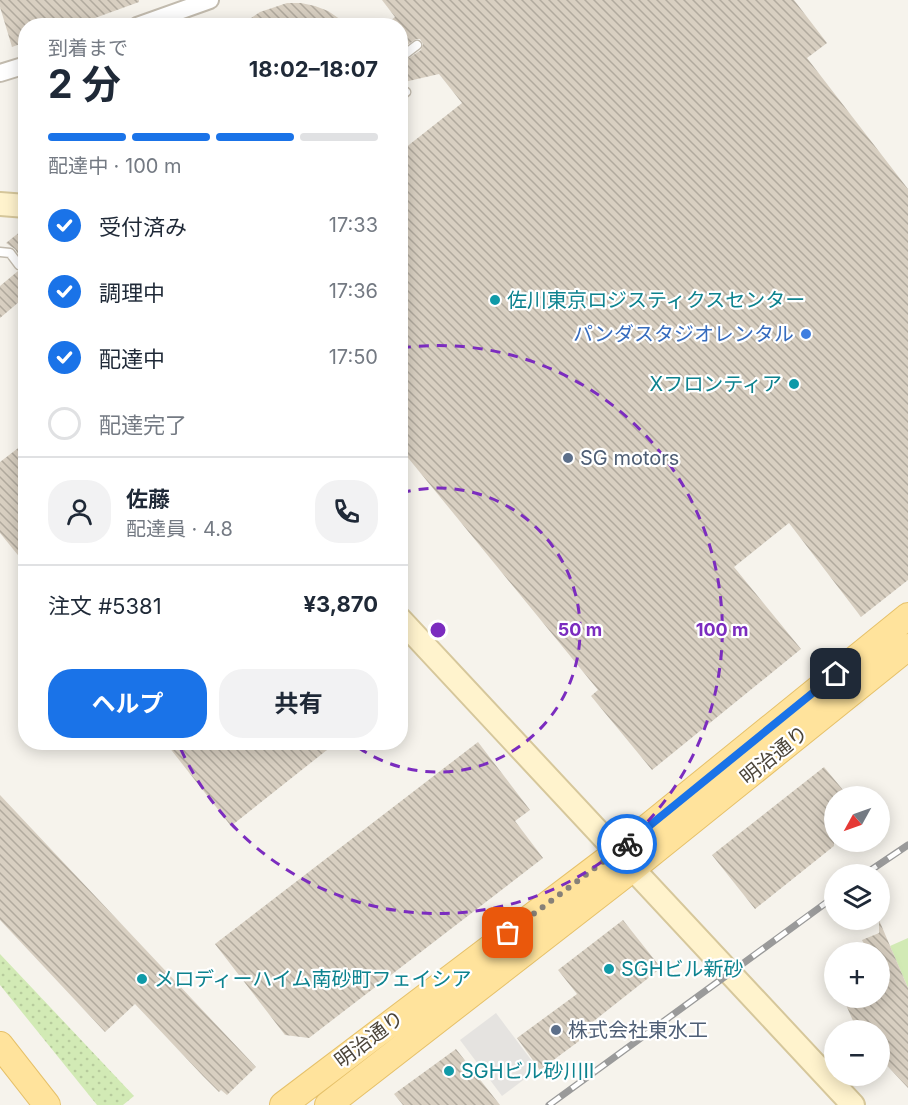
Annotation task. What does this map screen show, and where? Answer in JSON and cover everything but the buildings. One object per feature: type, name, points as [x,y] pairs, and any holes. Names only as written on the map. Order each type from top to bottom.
[{"type":"main road","name":"明治通り","points":[[328,1105],[625,860],[908,616]]},
{"type":"main road","name":"明治通り","points":[[283,1105],[625,860],[908,647]]},
{"type":"main road","points":[[0,1045],[46,1105]]},
{"type":"street","points":[[159,18],[210,0]]},
{"type":"street","points":[[0,73],[18,67]]},
{"type":"street","points":[[0,204],[18,205]]},
{"type":"street","points":[[408,628],[853,1105]]},
{"type":"lane","points":[[408,52],[417,45]]},
{"type":"lane","points":[[0,252],[10,254],[18,264]]},
{"type":"green space","points":[[908,938],[908,988],[890,946]]},
{"type":"green space","points":[[0,954],[134,1096],[123,1105],[97,1105],[0,985]]},
{"type":"shaded area","points":[[496,1013],[538,1069],[502,1096],[460,1040]]},
{"type":"railway","points":[[880,864],[908,845]]},
{"type":"railway","points":[[549,1105],[824,904]]},
{"type":"way so far","points":[[508,933],[627,844]]},
{"type":"place","name":"佐川東京ロジスティクスセンター","points":[[495,300]]},
{"type":"place","name":"パンダスタジオレンタル","points":[[806,334]]},
{"type":"place","name":"Xフロンティア","points":[[794,384]]},
{"type":"place","name":"SG motors","points":[[568,458]]},
{"type":"place","name":"SGHビル新砂","points":[[609,969]]},
{"type":"place","name":"メロディーハイム南砂町フェイシア","points":[[142,979]]},
{"type":"place","name":"株式会社東水工","points":[[556,1030]]},
{"type":"place","name":"SGHビル砂川Ⅱ","points":[[449,1071]]},
{"type":"route","points":[[627,844],[836,674]]}]
